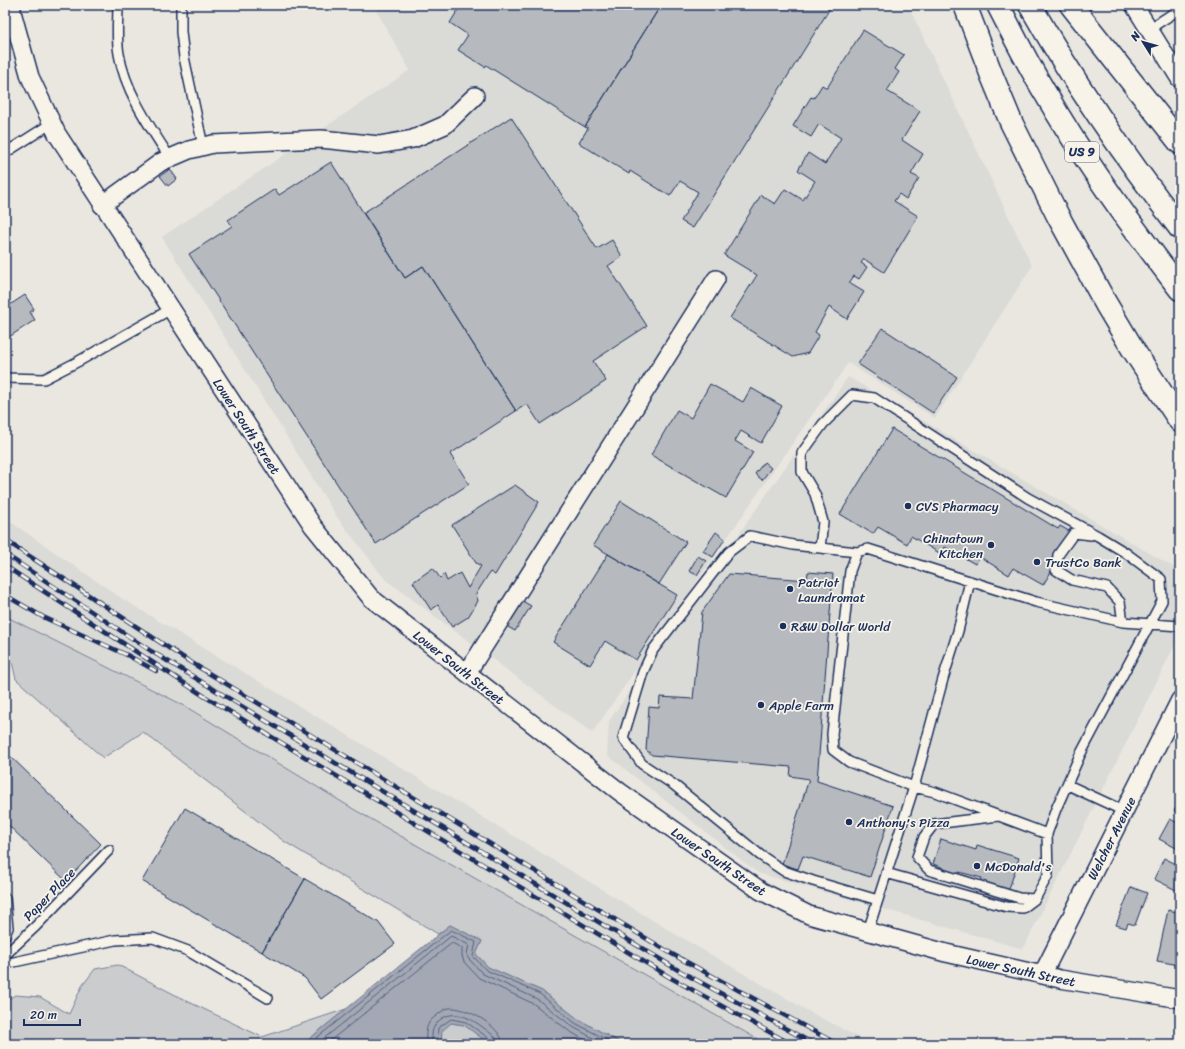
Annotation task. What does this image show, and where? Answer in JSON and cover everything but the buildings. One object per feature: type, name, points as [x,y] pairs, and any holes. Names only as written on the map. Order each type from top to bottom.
[{"type":"highway","points":[[965,5],[1011,122],[1058,216],[1106,304],[1134,351],[1180,421]]},
{"type":"highway","name":"US 9","points":[[998,5],[1046,96],[1074,140],[1134,228],[1180,289]]},
{"type":"highway","name":"US 9","points":[[1030,5],[1070,73],[1136,170],[1180,228]]},
{"type":"highway","points":[[1071,5],[1180,142]]},
{"type":"street","name":"Lower South Street","points":[[12,5],[12,12],[30,77],[57,134],[313,526],[371,598],[620,792],[761,891],[809,915],[946,953],[1067,981],[1180,999]]},
{"type":"street","points":[[1134,5],[1180,79]]},
{"type":"street","points":[[102,205],[161,162],[189,150],[213,144],[321,139],[379,145],[413,139],[445,125],[474,96]]},
{"type":"street","points":[[467,673],[716,279]]},
{"type":"street","name":"Welcher Avenue","points":[[1042,975],[1180,700]]},
{"type":"lane","points":[[118,5],[117,44],[122,70],[141,113],[170,158]]},
{"type":"lane","points":[[181,5],[181,32],[184,57],[203,146]]},
{"type":"lane","points":[[1149,29],[1180,9]]},
{"type":"lane","points":[[5,153],[52,123]]},
{"type":"lane","points":[[5,378],[44,379],[79,362],[171,309]]},
{"type":"lane","points":[[820,548],[823,522],[815,494],[802,472],[802,453],[823,424],[852,395],[874,398],[1028,498],[1126,553],[1161,579],[1162,601],[1080,755],[1068,785],[1056,809],[1047,834],[1048,875],[1035,899],[1023,908],[1007,907],[886,873]]},
{"type":"lane","points":[[1098,536],[1074,533],[1058,554],[1056,570],[1072,580],[1107,588],[1120,602],[1123,622]]},
{"type":"lane","points":[[878,900],[812,881],[784,870],[760,855],[674,785],[642,764],[623,738],[643,672],[653,650],[729,552],[750,536],[792,545],[856,552],[868,549],[1036,602],[1123,622],[1180,626]]},
{"type":"lane","points":[[856,552],[850,571],[832,734],[833,750],[849,762],[914,787],[935,792],[1047,834]]},
{"type":"lane","points":[[868,931],[914,787],[943,679],[958,631],[970,581]]},
{"type":"lane","points":[[1068,785],[1124,811]]},
{"type":"lane","points":[[1000,816],[934,824],[924,837],[917,857],[929,870],[1019,898],[1035,899]]},
{"type":"lane","name":"Paper Place","points":[[5,954],[36,926],[109,850]]},
{"type":"lane","points":[[5,898],[8,928],[5,935]]},
{"type":"lane","points":[[5,964],[115,940],[153,938],[188,951],[268,998]]},
{"type":"shaded area","points":[[373,5],[908,5],[1032,266],[935,418],[848,363],[592,733],[385,579],[337,517],[162,237],[410,70]]},
{"type":"shaded area","points":[[848,377],[1180,571],[1180,635],[1023,949],[758,873],[607,755],[609,721]]},
{"type":"shaded area","points":[[5,518],[121,598],[677,935],[808,1011],[871,1044],[766,1044],[355,810],[183,705],[11,619],[5,614]]},
{"type":"shaded area","points":[[5,614],[11,619],[183,705],[355,810],[766,1044],[623,1044],[578,1019],[542,991],[488,967],[476,954],[482,941],[450,925],[438,934],[285,842],[143,732],[103,758],[16,679],[12,662],[5,656]]},
{"type":"shaded area","points":[[118,965],[187,1001],[262,1037],[346,1009],[303,1044],[5,1044],[5,1001],[15,995],[40,997],[69,1014],[82,986],[95,969]]},
{"type":"shaded area","points":[[451,1023],[464,1025],[490,1044],[441,1044],[441,1031]]},
{"type":"water","points":[[450,925],[482,941],[476,954],[488,967],[542,991],[578,1019],[623,1044],[490,1044],[464,1025],[451,1023],[442,1031],[441,1044],[303,1044]]},
{"type":"railway","points":[[5,540],[187,660],[672,954],[837,1044]]},
{"type":"railway","points":[[5,554],[151,651],[342,767],[678,970],[814,1044]]},
{"type":"railway","points":[[5,566],[204,696],[671,978],[791,1044]]},
{"type":"railway","points":[[5,595],[43,617],[127,655],[156,671]]},
{"type":"place","name":"CVS Pharmacy","points":[[908,506]]},
{"type":"place","name":"Chinatown Kitchen","points":[[991,545]]},
{"type":"place","name":"TrustCo Bank","points":[[1037,562]]},
{"type":"place","name":"Patriot Laundromat","points":[[790,589]]},
{"type":"place","name":"R&W Dollar World","points":[[783,626]]},
{"type":"place","name":"Apple Farm","points":[[761,705]]},
{"type":"place","name":"Anthony's Pizza","points":[[849,822]]},
{"type":"place","name":"McDonald's","points":[[977,866]]}]
